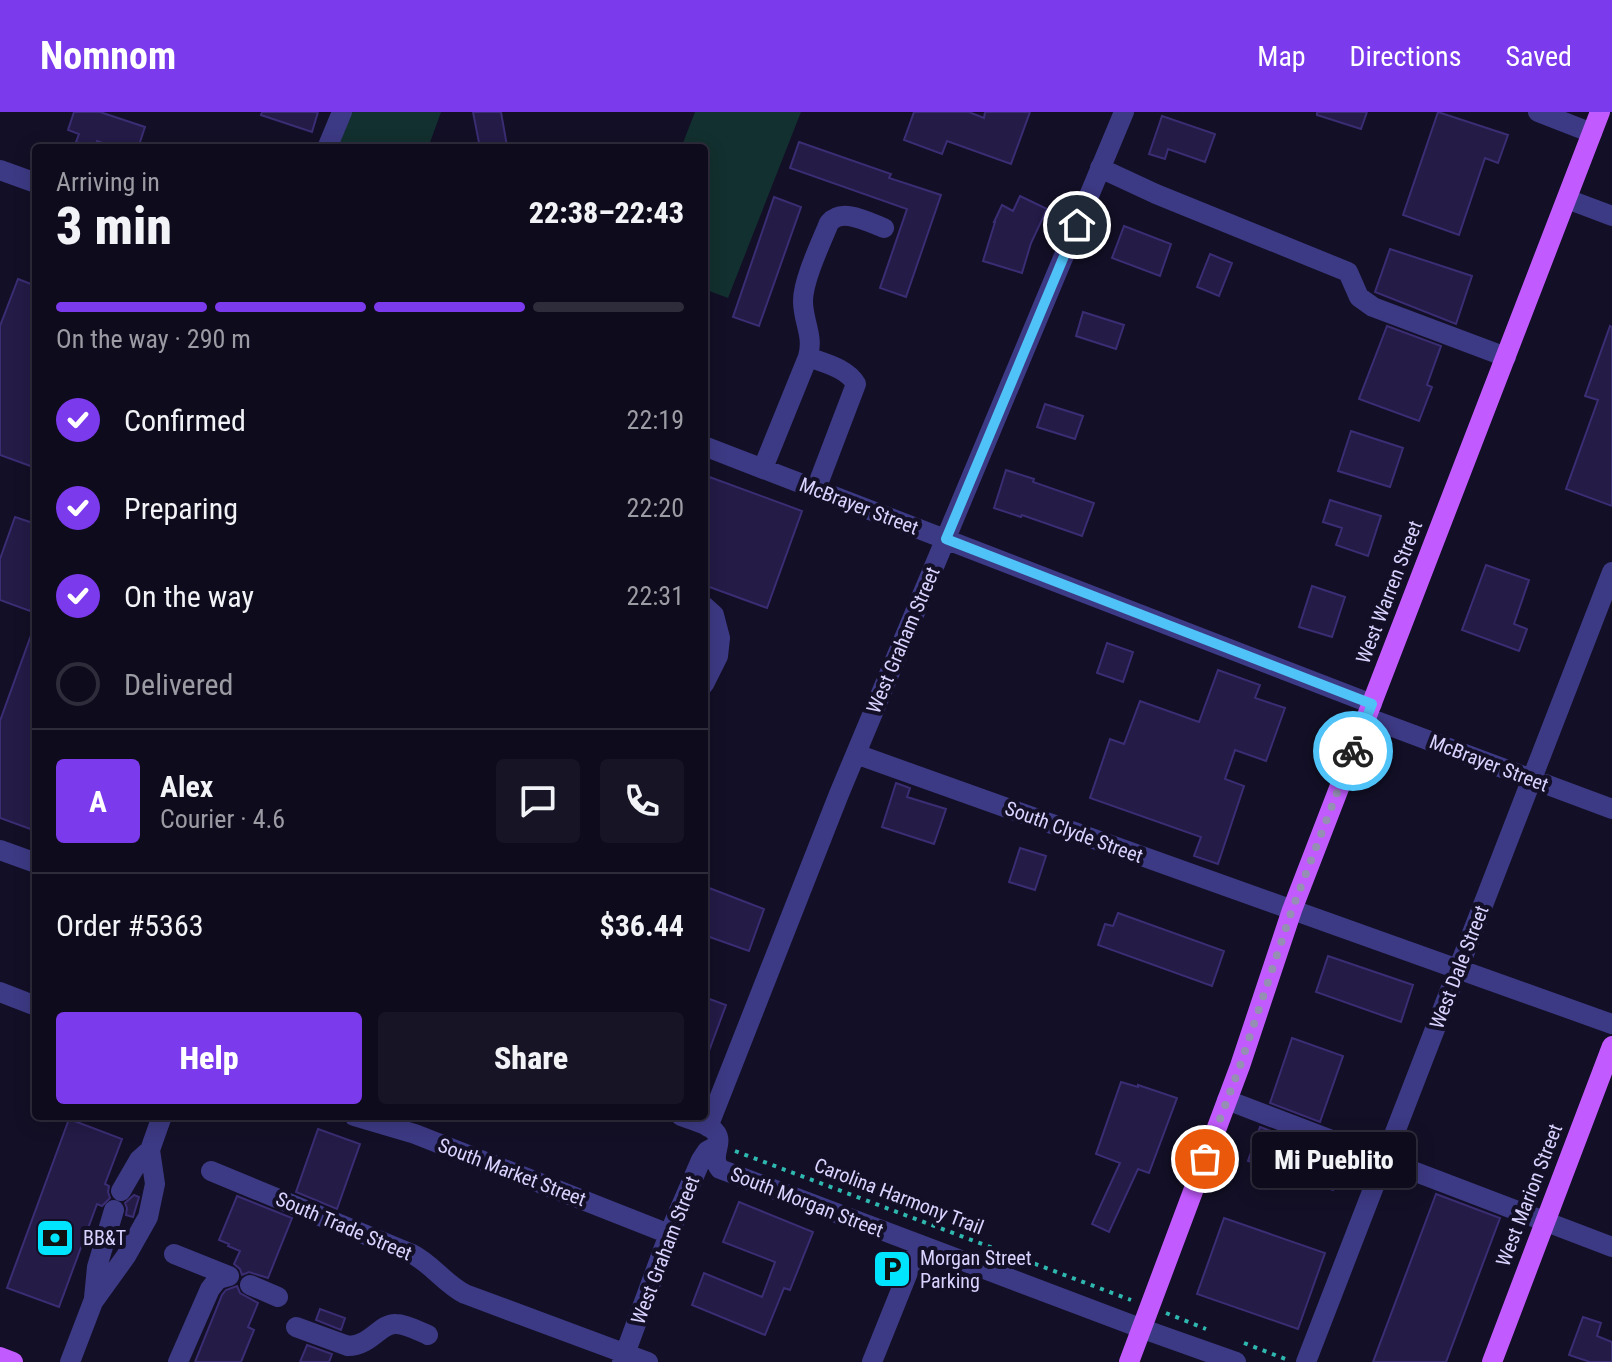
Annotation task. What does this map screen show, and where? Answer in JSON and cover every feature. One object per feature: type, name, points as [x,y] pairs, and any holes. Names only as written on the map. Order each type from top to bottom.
[{"type":"main road","name":"West Warren Street","points":[[1129,1362],[1227,1100],[1292,910],[1600,112]]},
{"type":"main road","name":"West Marion Street","points":[[1492,1362],[1612,1046]]},
{"type":"main road","points":[[0,1357],[13,1362]]},
{"type":"street","points":[[329,144],[342,112]]},
{"type":"street","name":"West Graham Street","points":[[624,1358],[669,1234],[713,1136],[856,754],[1124,112]]},
{"type":"street","points":[[1538,112],[1592,133]]},
{"type":"street","points":[[1100,168],[1348,272],[1359,297],[1373,307],[1506,357]]},
{"type":"street","points":[[0,170],[32,182]]},
{"type":"street","points":[[1567,199],[1612,216]]},
{"type":"street","points":[[763,468],[808,357],[811,345],[803,299],[829,223],[833,217],[840,215],[884,228]]},
{"type":"street","points":[[808,357],[847,373],[856,384],[816,489]]},
{"type":"street","name":"McBrayer Street","points":[[708,447],[946,539],[1612,809]]},
{"type":"street","name":"West Dale Street","points":[[1306,1362],[1612,572]]},
{"type":"street","points":[[708,610],[714,615],[720,638],[718,656],[708,676]]},
{"type":"street","name":"South Clyde Street","points":[[856,754],[1612,1024]]},
{"type":"street","points":[[0,850],[32,862]]},
{"type":"street","points":[[0,992],[32,1004]]},
{"type":"street","points":[[1227,1100],[1612,1247]]},
{"type":"street","points":[[93,1302],[126,1256],[148,1217],[155,1184],[150,1150],[161,1120]]},
{"type":"street","name":"South Market Street","points":[[368,1120],[415,1134],[669,1234]]},
{"type":"street","points":[[687,1120],[713,1136]]},
{"type":"street","name":"South Morgan Street","points":[[713,1136],[716,1165],[720,1169],[1236,1362]]},
{"type":"street","points":[[70,1362],[93,1302],[100,1252],[118,1201],[139,1160],[150,1150]]},
{"type":"street","name":"South Trade Street","points":[[211,1171],[412,1254],[465,1294],[624,1358],[648,1362]]},
{"type":"street","points":[[872,1362],[919,1245]]},
{"type":"street","points":[[174,1254],[229,1276],[218,1279],[210,1289],[178,1362]]},
{"type":"street","points":[[250,1285],[278,1297]]},
{"type":"street","points":[[296,1327],[348,1346],[368,1341],[391,1324],[428,1335]]},
{"type":"path","name":"Carolina Harmony Trail","points":[[713,1136],[1207,1329]]},
{"type":"path","points":[[1236,1340],[1293,1362]]},
{"type":"green space","points":[[342,112],[441,112],[429,144],[329,144]]},
{"type":"green space","points":[[695,112],[801,112],[728,298],[708,290],[708,144],[683,144]]},
{"type":"building","points":[[74,112],[100,112],[145,127],[139,144],[97,141],[96,144],[82,144],[76,142],[79,134],[68,130]]},
{"type":"building","points":[[262,112],[318,112],[312,132],[261,115]]},
{"type":"building","points":[[473,112],[501,112],[507,144],[479,144]]},
{"type":"building","points":[[914,112],[969,112],[984,118],[985,112],[1030,112],[1011,164],[947,141],[942,154],[904,140]]},
{"type":"building","points":[[1317,112],[1367,112],[1361,129],[1317,115]]},
{"type":"building","points":[[1438,112],[1508,135],[1498,163],[1485,158],[1459,235],[1403,215]]},
{"type":"building","points":[[1162,116],[1215,134],[1205,162],[1168,149],[1165,159],[1149,154]]},
{"type":"building","points":[[799,142],[941,195],[906,297],[880,288],[907,209],[790,168]]},
{"type":"building","points":[[1020,196],[1047,209],[1031,243],[1022,273],[983,261],[1002,205],[1013,211]]},
{"type":"building","points":[[774,197],[801,207],[759,326],[733,317]]},
{"type":"building","points":[[1124,226],[1171,244],[1160,276],[1112,258]]},
{"type":"building","points":[[1390,249],[1472,276],[1456,324],[1375,292]]},
{"type":"building","points":[[1210,254],[1232,263],[1219,296],[1197,287]]},
{"type":"building","points":[[18,279],[32,284],[32,467],[0,455],[0,326]]},
{"type":"building","points":[[1083,312],[1124,325],[1116,349],[1076,336]]},
{"type":"building","points":[[1387,326],[1441,346],[1427,385],[1432,387],[1419,421],[1359,399]]},
{"type":"building","points":[[1610,326],[1612,506],[1566,489],[1598,400],[1585,396]]},
{"type":"building","points":[[1045,404],[1083,416],[1075,439],[1037,427]]},
{"type":"building","points":[[1351,431],[1403,448],[1390,487],[1338,471]]},
{"type":"building","points":[[1006,470],[1094,503],[1082,536],[994,508]]},
{"type":"building","points":[[708,476],[802,511],[767,608],[708,586]]},
{"type":"building","points":[[1330,500],[1381,516],[1368,556],[1336,545],[1342,528],[1323,522]]},
{"type":"building","points":[[15,517],[32,523],[30,611],[0,600],[0,559]]},
{"type":"building","points":[[1486,565],[1529,580],[1514,624],[1527,629],[1519,651],[1462,630]]},
{"type":"building","points":[[1312,586],[1345,597],[1332,637],[1299,627]]},
{"type":"building","points":[[32,633],[32,830],[0,818],[0,721]]},
{"type":"building","points":[[1107,643],[1133,652],[1123,682],[1097,673]]},
{"type":"building","points":[[1218,670],[1260,685],[1255,698],[1285,708],[1266,761],[1235,750],[1225,779],[1244,786],[1218,864],[1194,856],[1201,837],[1090,798],[1110,739],[1124,744],[1140,701],[1199,722]]},
{"type":"building","points":[[896,783],[910,788],[907,797],[946,809],[934,844],[882,827]]},
{"type":"building","points":[[1020,848],[1046,856],[1035,890],[1009,882]]},
{"type":"building","points":[[708,888],[764,909],[749,951],[708,936]]},
{"type":"building","points":[[1118,913],[1224,951],[1212,986],[1098,945],[1105,924],[1113,926]]},
{"type":"building","points":[[1328,956],[1413,985],[1401,1022],[1316,992]]},
{"type":"building","points":[[708,998],[726,1005],[708,1054]]},
{"type":"building","points":[[1292,1038],[1343,1056],[1320,1122],[1270,1103]]},
{"type":"building","points":[[1121,1082],[1177,1098],[1149,1173],[1138,1169],[1109,1232],[1092,1224],[1120,1163],[1096,1154]]},
{"type":"building","points":[[69,1120],[122,1139],[105,1184],[109,1186],[110,1198],[102,1206],[97,1204],[59,1307],[7,1288]]},
{"type":"building","points":[[1260,1127],[1344,1158],[1333,1190],[1248,1161]]},
{"type":"building","points":[[318,1129],[360,1144],[337,1209],[296,1192]]},
{"type":"building","points":[[1436,1194],[1500,1218],[1446,1362],[1373,1362]]},
{"type":"building","points":[[134,1195],[139,1197],[133,1217],[126,1215],[125,1203]]},
{"type":"building","points":[[237,1196],[292,1218],[268,1278],[249,1272],[242,1275],[234,1264],[240,1251],[219,1240]]},
{"type":"building","points":[[739,1202],[813,1232],[790,1290],[784,1288],[765,1335],[692,1305],[704,1273],[762,1297],[775,1262],[723,1242]]},
{"type":"building","points":[[1224,1218],[1325,1253],[1298,1329],[1197,1294]]},
{"type":"building","points":[[237,1286],[240,1293],[258,1303],[248,1327],[254,1330],[241,1362],[195,1362],[222,1295]]},
{"type":"building","points":[[320,1309],[345,1318],[341,1330],[316,1320]]},
{"type":"building","points":[[1583,1317],[1601,1323],[1597,1336],[1612,1342],[1612,1362],[1590,1362],[1569,1355]]},
{"type":"building","points":[[307,1345],[332,1354],[329,1362],[300,1362]]},
{"type":"way so far","points":[[1205,1159],[1292,910],[1353,751]]},
{"type":"place","name":"Mi Pueblito","points":[[1205,1159]]},
{"type":"place","name":"BB&T","points":[[55,1238]]},
{"type":"place","name":"Morgan Street Parking","points":[[892,1269]]},
{"type":"route","points":[[1077,225],[946,539],[1372,704],[1353,751]]}]
